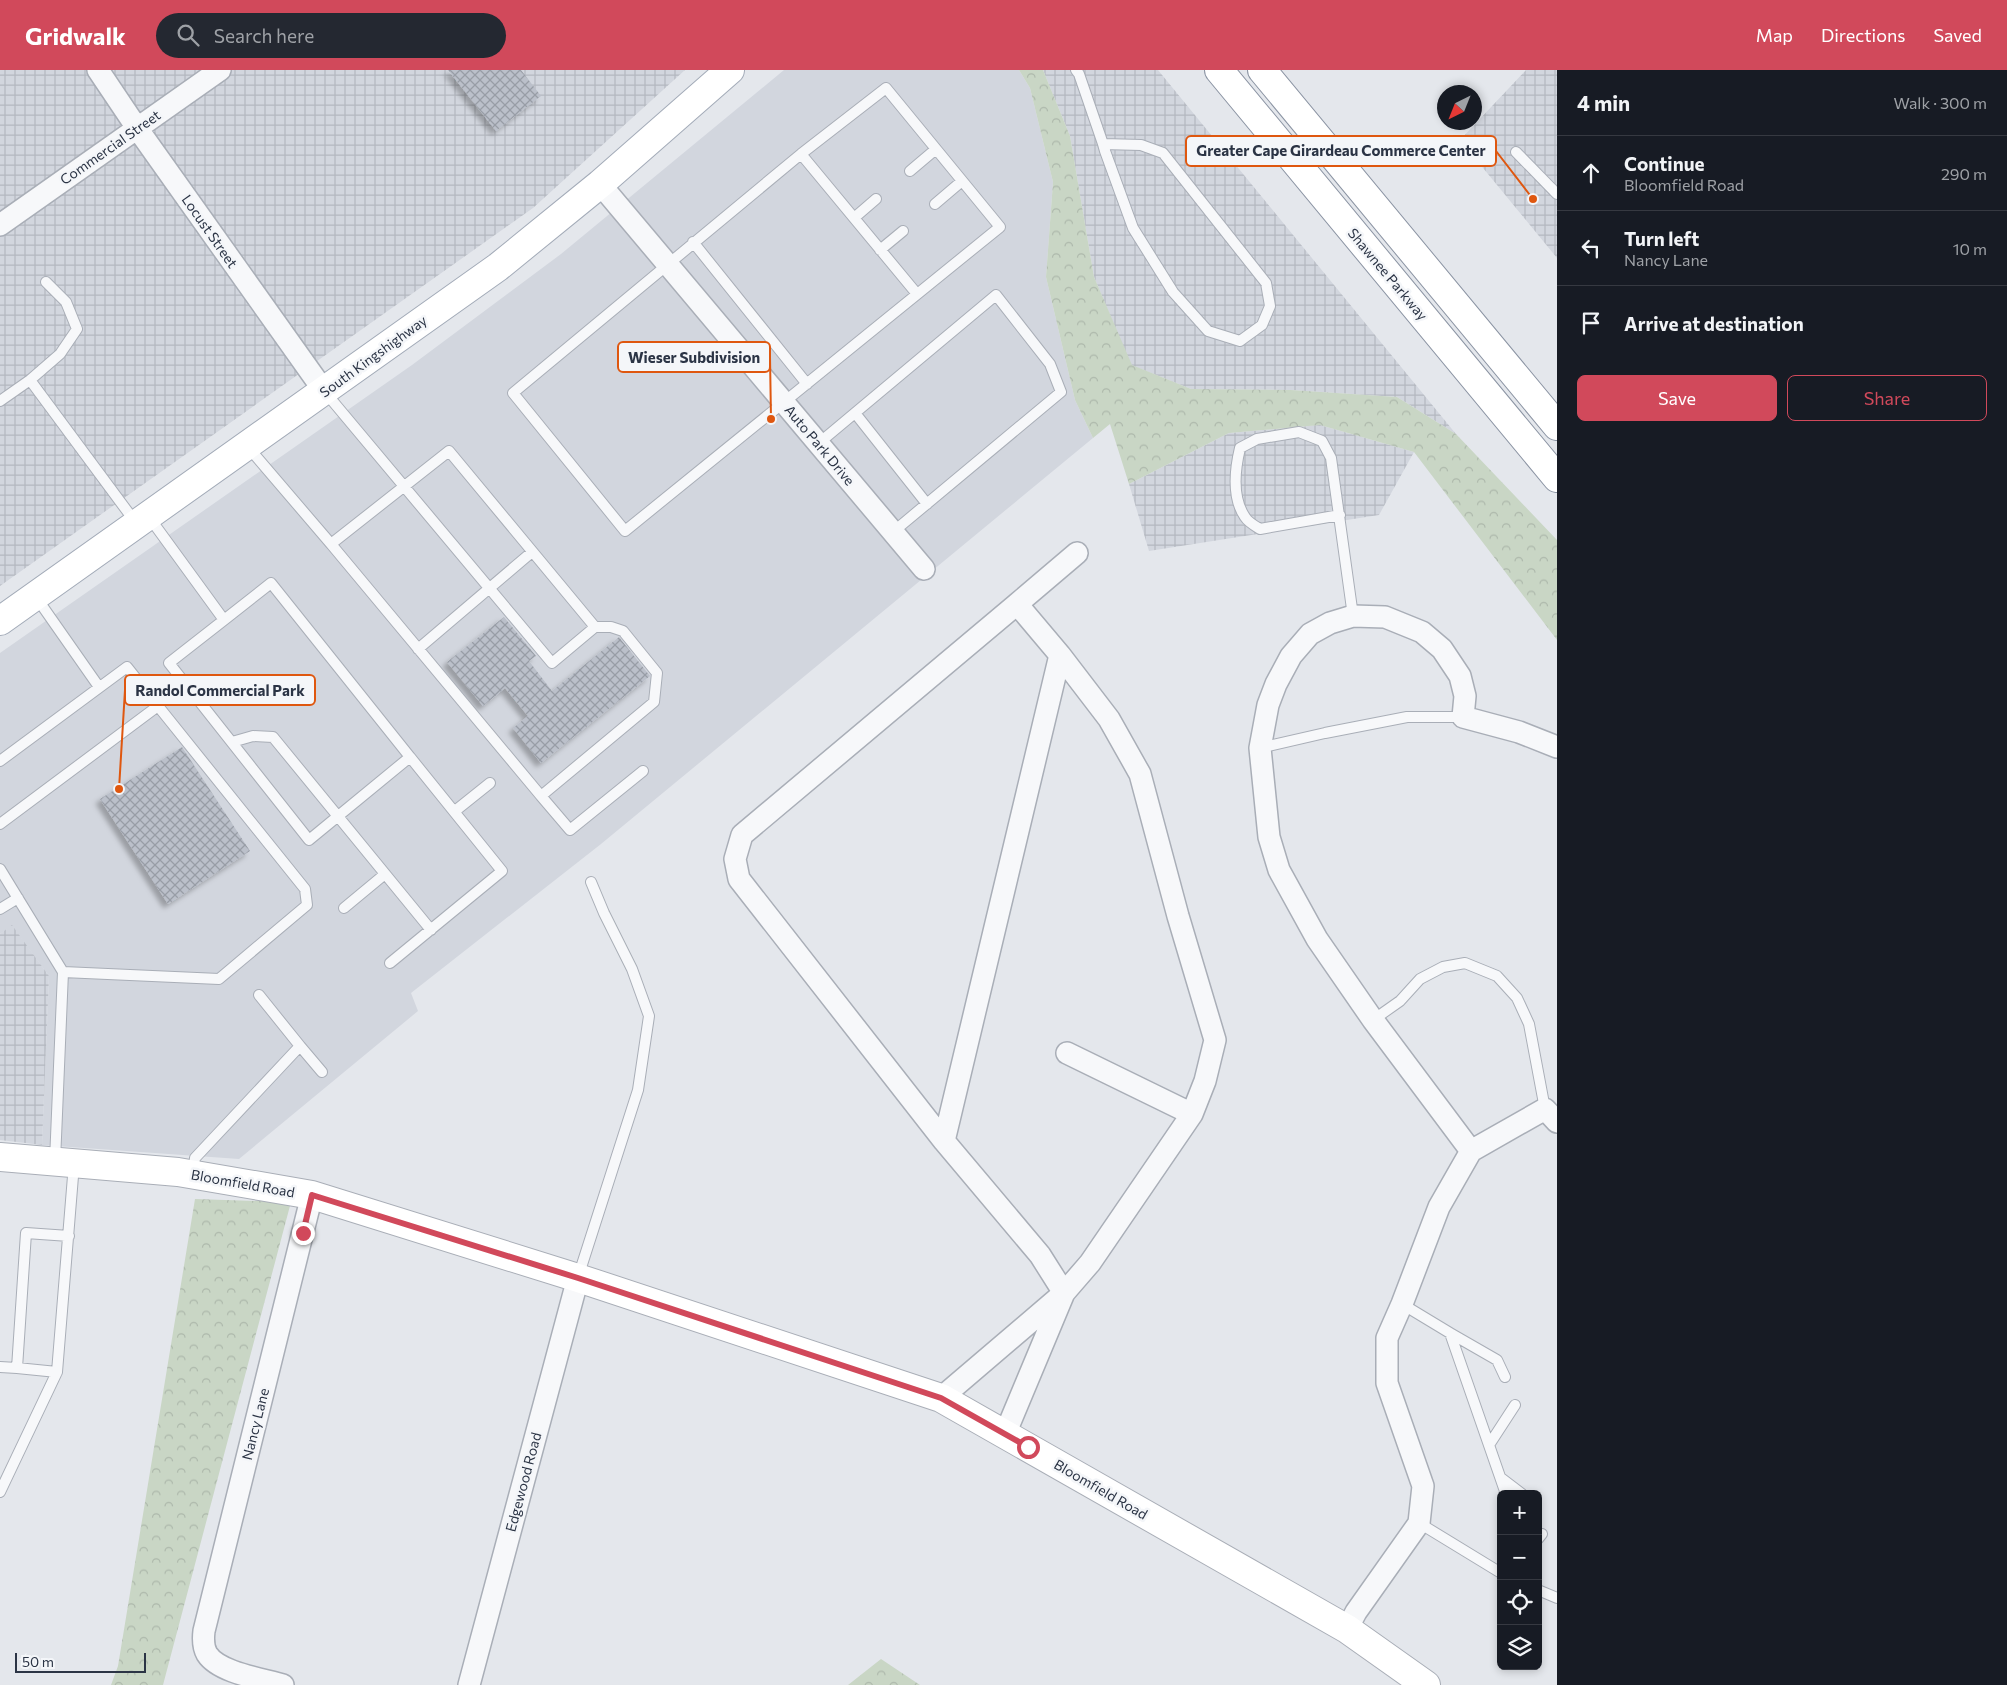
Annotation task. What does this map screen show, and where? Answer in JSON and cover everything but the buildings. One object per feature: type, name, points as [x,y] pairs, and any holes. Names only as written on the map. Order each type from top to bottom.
[{"type":"main road","name":"South Kingshighway","points":[[1,617],[36,596],[498,267],[600,184],[730,70]]},
{"type":"main road","name":"Shawnee Parkway","points":[[1220,70],[1557,478]]},
{"type":"main road","points":[[1262,70],[1557,426]]},
{"type":"main road","name":"Bloomfield Road","points":[[0,1157],[193,1174],[312,1195],[578,1278],[941,1398],[1347,1629],[1426,1685]]},
{"type":"street","name":"Locust Street","points":[[98,70],[137,128],[324,391]]},
{"type":"street","name":"Commercial Street","points":[[0,225],[220,70]]},
{"type":"street","name":"Auto Park Drive","points":[[600,184],[924,569]]},
{"type":"street","points":[[1064,1293],[1040,1255],[944,1141],[739,879],[734,859],[742,836],[1077,554]]},
{"type":"street","points":[[941,1398],[1064,1293],[1090,1263],[1192,1114],[1205,1081],[1215,1040],[1178,916],[1140,774],[1109,719],[1060,655],[1017,604]]},
{"type":"street","points":[[1471,1151],[1373,1020],[1318,939],[1279,870],[1269,837],[1260,748],[1268,705],[1290,656],[1310,634],[1330,623],[1353,616],[1385,617],[1422,632],[1442,649],[1460,676],[1465,696],[1463,717],[1519,732],[1557,747]]},
{"type":"street","points":[[944,1141],[1060,655]]},
{"type":"street","points":[[1067,1053],[1192,1114]]},
{"type":"street","points":[[1347,1629],[1356,1612],[1419,1523],[1423,1486],[1387,1383],[1388,1338],[1439,1207],[1471,1151],[1551,1115]]},
{"type":"street","name":"Nancy Lane","points":[[283,1685],[226,1669],[207,1654],[203,1643],[204,1631],[312,1195]]},
{"type":"street","name":"Edgewood Road","points":[[469,1685],[578,1278]]},
{"type":"street","points":[[1005,1434],[1064,1293]]},
{"type":"lane","points":[[1076,70],[1133,228],[1173,292],[1208,331],[1240,341],[1262,325],[1270,306],[1266,283],[1163,153],[1141,145],[1103,144]]},
{"type":"lane","points":[[886,88],[1000,227],[625,531],[514,393],[801,154],[886,88]]},
{"type":"lane","points":[[910,172],[936,149]]},
{"type":"lane","points":[[1516,152],[1557,194]]},
{"type":"lane","points":[[801,154],[917,294]]},
{"type":"lane","points":[[935,204],[962,181]]},
{"type":"lane","points":[[854,218],[876,199]]},
{"type":"lane","points":[[880,250],[903,231]]},
{"type":"lane","points":[[693,242],[807,384]]},
{"type":"lane","points":[[0,401],[30,380],[60,354],[78,329],[66,302],[46,282]]},
{"type":"lane","points":[[819,443],[996,295],[1050,364],[1061,392],[893,532]]},
{"type":"lane","points":[[30,380],[224,620]]},
{"type":"lane","points":[[324,391],[552,663],[595,627],[611,627],[623,631],[657,673],[654,702],[541,796]]},
{"type":"lane","points":[[855,414],[927,504]]},
{"type":"lane","points":[[1340,515],[1260,529],[1246,519],[1239,506],[1235,469],[1240,448],[1257,438],[1299,432],[1322,441],[1332,458],[1340,515],[1353,616]]},
{"type":"lane","points":[[247,446],[570,830],[642,771]]},
{"type":"lane","points":[[331,544],[449,451],[595,627]]},
{"type":"lane","points":[[418,648],[532,552]]},
{"type":"lane","points":[[390,963],[502,871],[271,584],[169,663],[309,840],[410,757]]},
{"type":"lane","points":[[36,596],[99,687]]},
{"type":"lane","points":[[0,761],[127,667],[304,889],[307,905],[219,979],[63,972]]},
{"type":"lane","points":[[0,824],[158,706]]},
{"type":"lane","points":[[1260,748],[1407,717],[1463,717]]},
{"type":"lane","points":[[232,742],[252,736],[273,737],[431,930]]},
{"type":"lane","points":[[455,812],[490,783]]},
{"type":"lane","points":[[0,869],[63,972],[65,1163],[69,1236],[57,1372],[0,1492]]},
{"type":"lane","points":[[344,908],[385,874]]},
{"type":"lane","points":[[578,1278],[638,1090],[649,1016],[632,970],[591,882]]},
{"type":"lane","points":[[0,909],[18,898]]},
{"type":"lane","points":[[1373,1020],[1400,1001],[1420,979],[1442,967],[1465,963],[1497,976],[1517,998],[1529,1024],[1551,1115]]},
{"type":"lane","points":[[259,995],[322,1072]]},
{"type":"lane","points":[[193,1174],[195,1158],[300,1046]]},
{"type":"lane","points":[[17,1368],[26,1233],[69,1236]]},
{"type":"lane","points":[[1402,1304],[1497,1360],[1505,1377]]},
{"type":"lane","points":[[1450,1333],[1504,1490]]},
{"type":"lane","points":[[0,1367],[57,1372]]},
{"type":"lane","points":[[1489,1445],[1515,1405]]},
{"type":"lane","points":[[1500,1478],[1516,1490]]},
{"type":"lane","points":[[1419,1523],[1497,1571]]},
{"type":"lane","points":[[1542,1592],[1557,1598]]},
{"type":"shaded area","points":[[0,70],[685,70],[533,208],[0,586]]},
{"type":"shaded area","points":[[784,70],[1019,70],[1030,88],[1053,182],[1046,277],[1075,400],[1093,438],[601,844],[411,993],[418,1011],[239,1159],[42,1145],[49,976],[12,926],[0,934],[0,653],[412,365],[561,254]]},
{"type":"shaded area","points":[[1043,70],[1158,70],[1456,434],[1397,397],[1291,390],[1191,389],[1131,365],[1094,277],[1070,136]]},
{"type":"shaded area","points":[[1526,70],[1557,70],[1557,258],[1460,140],[1469,130],[1482,130],[1482,117]]},
{"type":"shaded area","points":[[1320,425],[1414,452],[1379,515],[1149,551],[1129,484],[1229,433]]},
{"type":"shaded area","points":[[12,925],[49,976],[42,1145],[0,1140],[0,934]]},
{"type":"green space","points":[[1019,70],[1043,70],[1070,136],[1094,277],[1132,365],[1191,389],[1291,390],[1397,397],[1456,434],[1557,540],[1557,640],[1414,452],[1320,425],[1229,433],[1129,484],[1110,424],[1093,438],[1075,400],[1046,277],[1053,182],[1030,88]]},
{"type":"green space","points":[[195,1199],[291,1202],[163,1685],[111,1685],[118,1666]]},
{"type":"green space","points":[[881,1659],[920,1685],[848,1685]]},
{"type":"place","name":"Greater Cape Girardeau Commerce Center","points":[[1533,199]]},
{"type":"place","name":"Wieser Subdivision","points":[[771,419]]},
{"type":"place","name":"Randol Commercial Park","points":[[119,789]]},
{"type":"route","points":[[303,1233],[312,1195],[578,1278],[941,1398],[1028,1447]]}]
